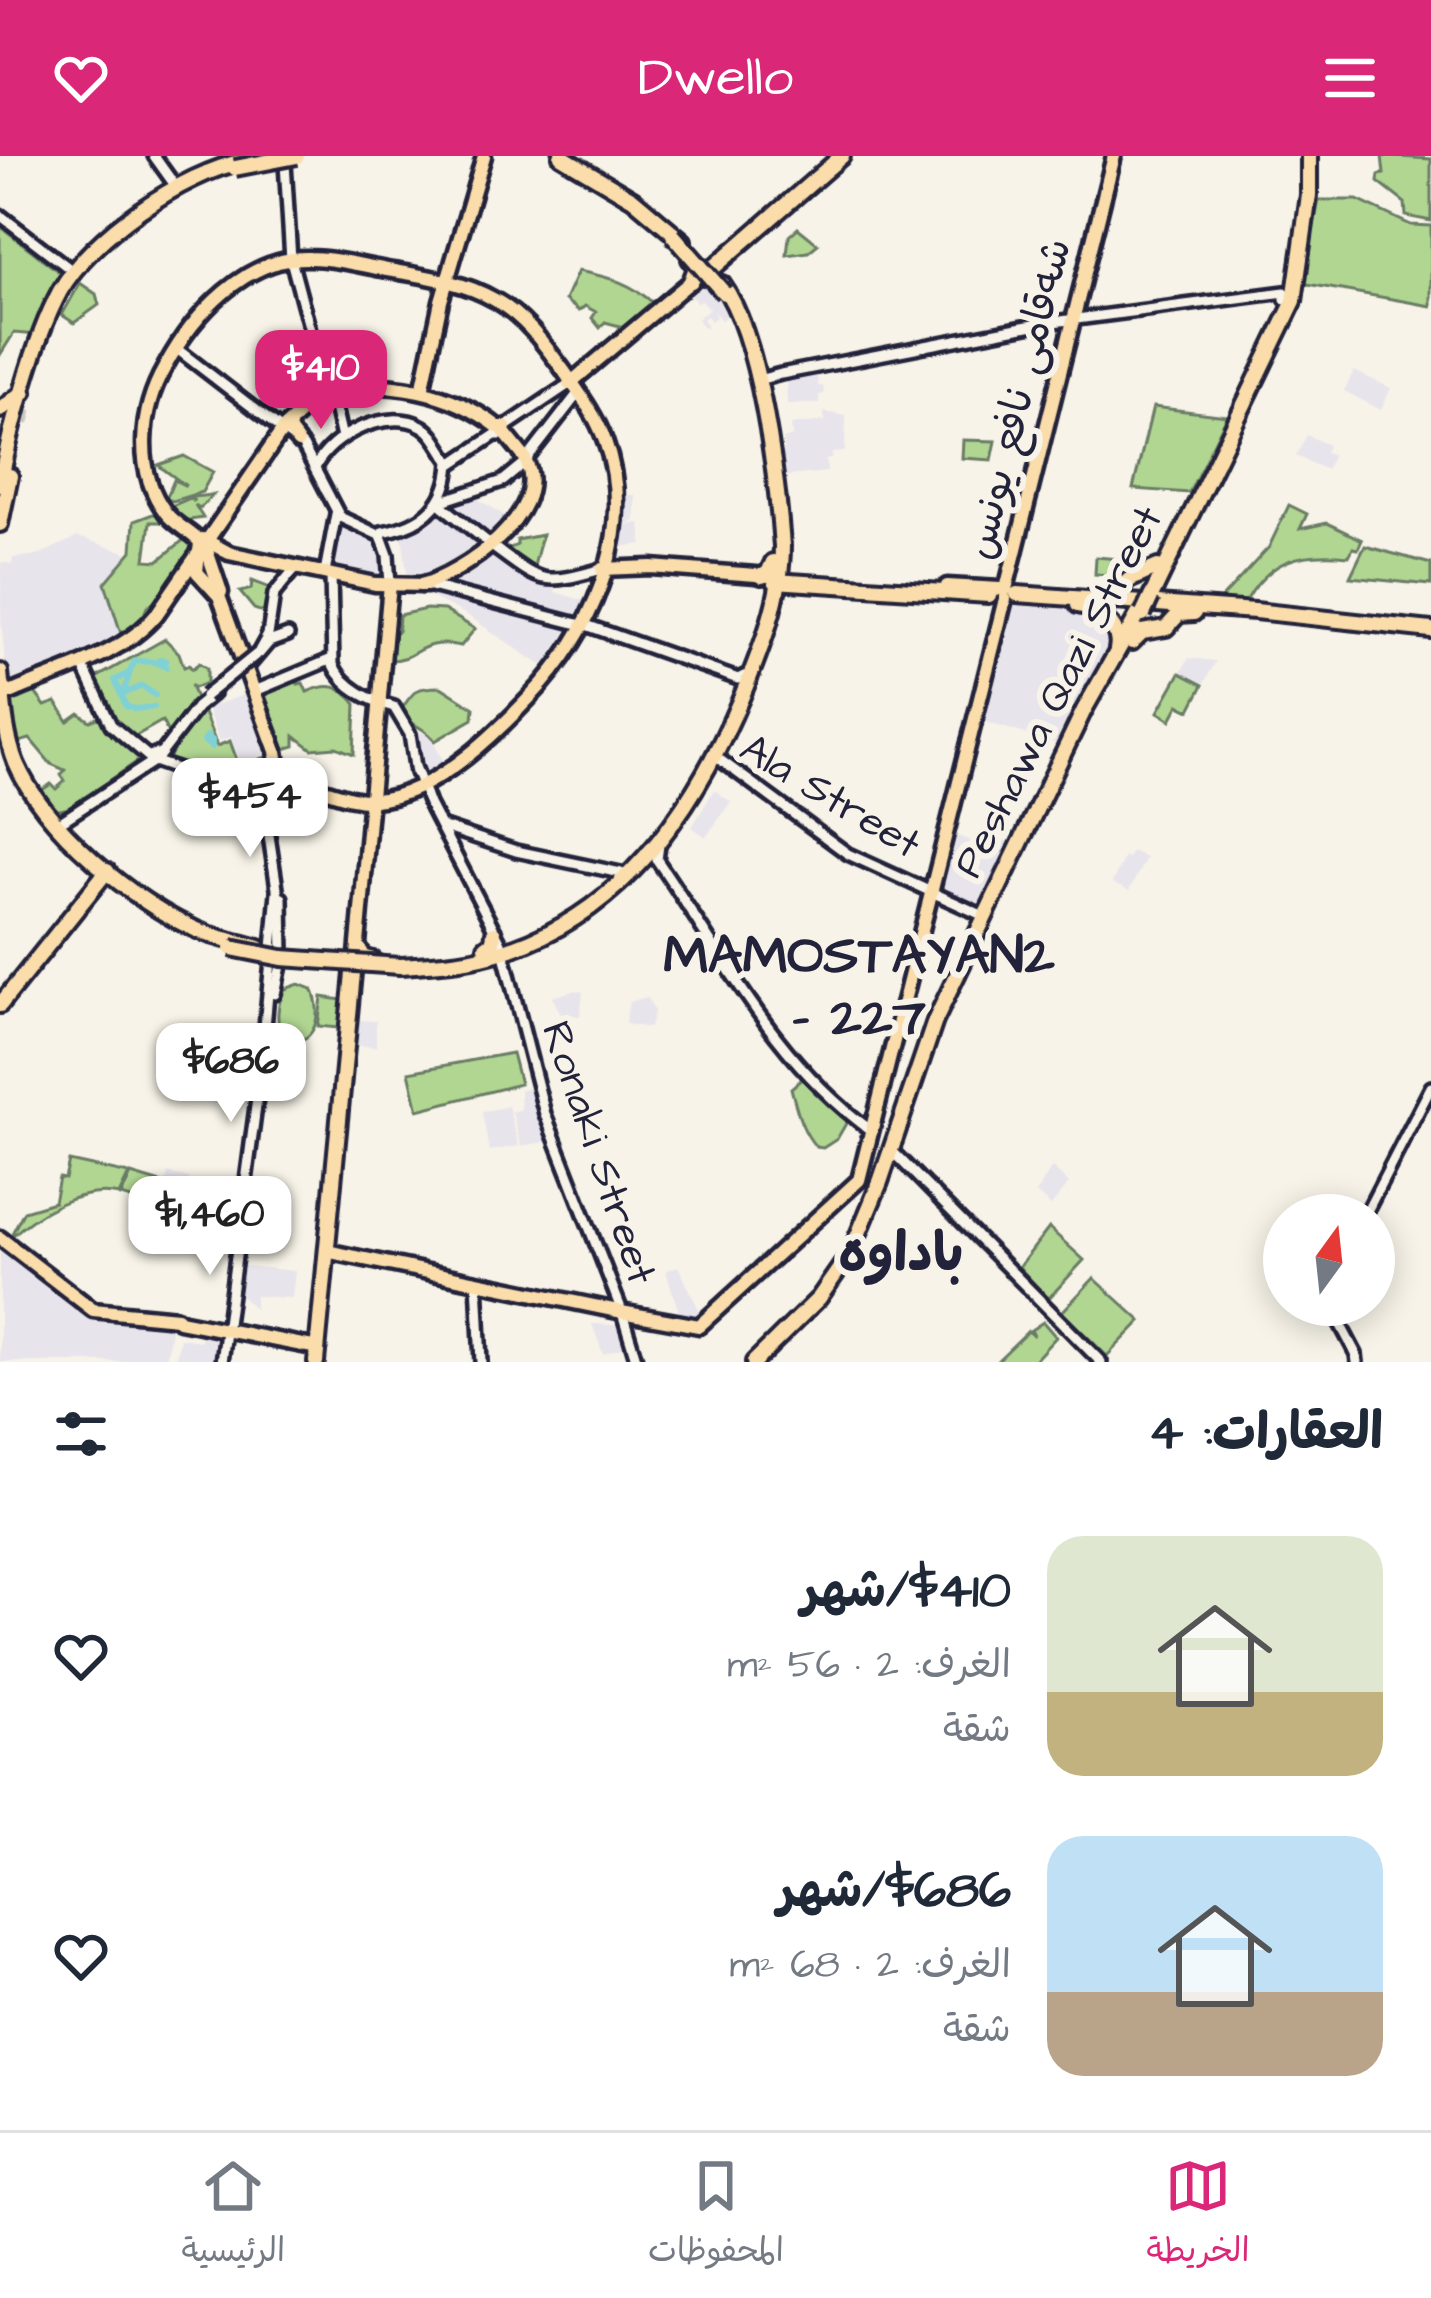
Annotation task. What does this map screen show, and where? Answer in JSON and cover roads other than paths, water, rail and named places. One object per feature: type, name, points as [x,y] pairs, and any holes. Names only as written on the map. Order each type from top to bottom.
[{"type":"highway","points":[[546,156],[643,210],[712,279],[745,334],[756,389]]},
{"type":"highway","points":[[561,156],[643,210],[712,279]]},
{"type":"highway","points":[[712,279],[765,219],[838,156]]},
{"type":"highway","name":"Peshawa Qazi Street","points":[[1245,398],[1263,372],[1295,267],[1310,199],[1307,156]]},
{"type":"highway","name":"Peshawa Qazi Street","points":[[808,1312],[829,1296],[864,1230],[923,1057],[983,918],[1294,301],[1307,156]]},
{"type":"highway","points":[[0,524],[1,490],[20,415],[69,271],[175,189],[235,166],[285,160]]},
{"type":"highway","points":[[48,330],[67,294],[117,233],[239,161],[285,160]]},
{"type":"highway","points":[[672,238],[708,262],[712,279]]},
{"type":"highway","points":[[0,661],[2,712],[14,758],[59,824],[102,877],[201,935],[282,955],[400,964],[499,947],[554,929],[645,861],[660,844],[713,758],[756,652],[775,579],[774,508],[745,334]]},
{"type":"highway","points":[[0,415],[20,415]]},
{"type":"highway","points":[[0,415],[8,423],[20,415]]},
{"type":"highway","points":[[1,490],[20,415]]},
{"type":"highway","points":[[1132,642],[1157,567],[1183,525]]},
{"type":"highway","points":[[1095,595],[1115,593],[1157,567]]},
{"type":"highway","points":[[775,579],[1143,604],[1431,633]]},
{"type":"highway","points":[[1111,670],[1143,604],[1162,595],[1171,600],[1431,633]]},
{"type":"highway","points":[[1049,601],[1094,609],[1117,633],[1117,652]]},
{"type":"highway","points":[[1111,670],[1142,632],[1166,628],[1179,614],[1255,611]]},
{"type":"highway","points":[[585,905],[678,816],[735,705],[741,678],[756,652]]},
{"type":"highway","name":"Peshawa Qazi Street","points":[[954,985],[1056,775]]},
{"type":"highway","points":[[59,824],[144,899]]},
{"type":"highway","points":[[102,877],[218,947],[355,964],[433,961]]},
{"type":"highway","points":[[0,1001],[102,877]]},
{"type":"highway","points":[[317,1351],[355,964]]},
{"type":"highway","points":[[317,1351],[333,1250],[338,1151]]},
{"type":"highway","name":"Peshawa Qazi Street","points":[[760,1357],[788,1334],[845,1267]]},
{"type":"main road","points":[[152,156],[175,189]]},
{"type":"main road","points":[[418,391],[483,156]]},
{"type":"main road","name":"شەقامی نافع یونس","points":[[1071,318],[1112,156]]},
{"type":"main road","points":[[285,160],[297,259],[342,438]]},
{"type":"main road","points":[[0,217],[69,271]]},
{"type":"main road","name":"شەقامی نافع یونس","points":[[617,1309],[698,1327],[857,1182],[1088,254]]},
{"type":"main road","points":[[297,259],[445,282]]},
{"type":"main road","points":[[84,663],[111,724],[155,757],[197,772],[261,776],[369,794],[419,784],[483,746],[545,679],[584,625],[596,597],[610,523],[610,473],[602,437],[576,389],[531,330],[483,296],[445,282],[297,259],[228,293],[148,405],[144,447],[159,502],[171,518],[212,548],[388,587],[427,584],[584,625],[741,678]]},
{"type":"main road","points":[[755,370],[760,376],[774,375],[1071,318],[1258,294],[1295,267]]},
{"type":"main road","points":[[441,502],[450,464],[500,430],[576,389],[712,279]]},
{"type":"main road","points":[[181,355],[313,460],[339,518],[328,577],[332,659],[341,679],[377,703]]},
{"type":"main road","points":[[756,389],[762,379],[774,375]]},
{"type":"main road","points":[[285,780],[219,596],[196,568],[283,432],[331,389],[369,384],[463,403],[500,430],[526,461],[533,480],[527,503],[477,558],[427,584]]},
{"type":"main road","points":[[331,389],[410,391],[461,405],[500,430]]},
{"type":"main road","points":[[381,536],[417,524],[441,502],[503,482],[526,461],[576,389]]},
{"type":"main road","points":[[313,460],[342,438],[382,422],[409,421],[434,436],[450,464]]},
{"type":"main road","points":[[441,502],[532,576],[556,583],[600,571],[658,567],[775,579]]},
{"type":"main road","points":[[339,518],[381,536],[388,556],[369,794],[363,802],[367,820],[355,964]]},
{"type":"main road","points":[[2,712],[8,698],[109,651],[149,623],[186,568],[212,548]]},
{"type":"main road","points":[[212,548],[246,673],[285,780],[272,827],[279,892],[277,953],[224,1362]]},
{"type":"main road","points":[[261,649],[273,596],[296,566]]},
{"type":"main road","points":[[60,672],[152,625],[186,574],[204,580]]},
{"type":"main road","points":[[1003,594],[1095,595],[1143,604]]},
{"type":"main road","points":[[1003,594],[1208,610]]},
{"type":"main road","points":[[59,824],[94,797],[136,767],[155,757],[165,754],[201,704],[246,673],[269,642],[287,634],[261,649],[195,704],[155,757],[94,797]]},
{"type":"main road","points":[[195,704],[246,673],[332,659]]},
{"type":"main road","points":[[84,663],[118,731],[155,757]]},
{"type":"main road","points":[[1,679],[7,694],[28,687]]},
{"type":"main road","name":"Ronaki Street","points":[[377,703],[394,706],[410,734],[419,784],[499,947],[540,1104],[635,1362]]},
{"type":"main road","points":[[136,767],[139,749]]},
{"type":"main road","points":[[261,776],[276,767],[275,751]]},
{"type":"main road","name":"Ala Street","points":[[713,758],[859,860],[983,918]]},
{"type":"main road","points":[[261,776],[274,784],[285,780]]},
{"type":"main road","points":[[367,820],[376,805],[369,794]]},
{"type":"main road","points":[[442,829],[607,876],[607,884]]},
{"type":"main road","points":[[660,844],[656,857],[668,878],[782,1048],[886,1146],[1098,1362]]},
{"type":"main road","points":[[645,861],[653,861],[668,878]]},
{"type":"main road","points":[[566,865],[621,873]]},
{"type":"main road","points":[[277,953],[279,892]]},
{"type":"main road","points":[[1378,1194],[1431,1090]]},
{"type":"main road","points":[[0,1240],[103,1317],[178,1320],[277,1338],[317,1351]]},
{"type":"main road","points":[[333,1250],[544,1294]]},
{"type":"main road","name":"Ronaki Street","points":[[600,1261],[617,1309]]},
{"type":"main road","points":[[392,1263],[617,1309]]},
{"type":"main road","points":[[477,1282],[481,1362]]},
{"type":"main road","points":[[1342,1326],[1359,1362]]},
{"type":"waterway","points":[[154,707],[126,706],[115,680],[129,673],[135,661],[158,662]]},
{"type":"waterway","points":[[166,661],[158,663],[166,667]]},
{"type":"waterway","points":[[130,672],[123,694],[142,686],[155,695]]},
{"type":"waterway","points":[[207,736],[212,740],[212,747],[204,741],[207,736]]},
{"type":"tunnel","points":[[22,423],[26,408]]},
{"type":"district","name":"MAMOSTAYAN2 - 227","points":[[859,987]]},
{"type":"district","name":"باداوە","points":[[901,1254]]}]
